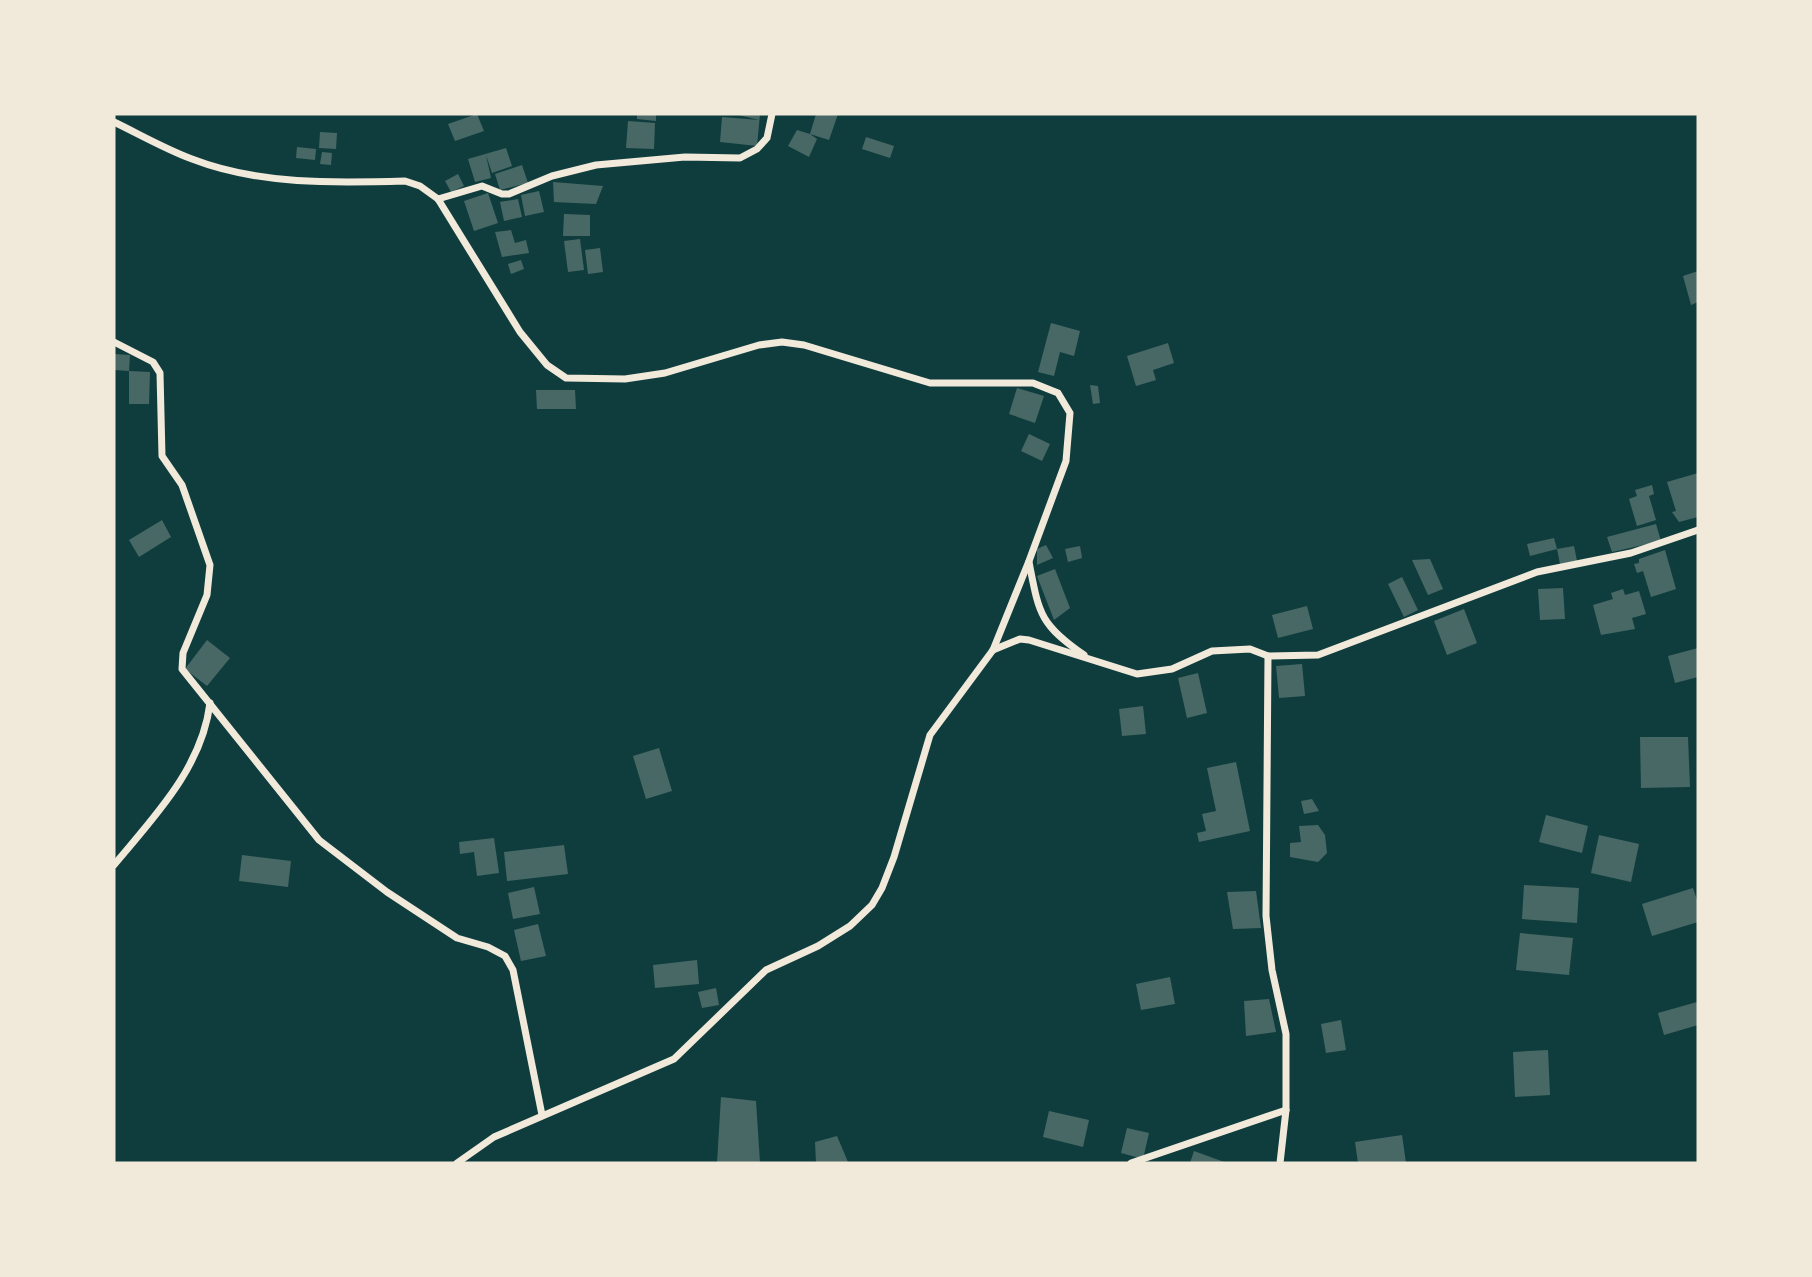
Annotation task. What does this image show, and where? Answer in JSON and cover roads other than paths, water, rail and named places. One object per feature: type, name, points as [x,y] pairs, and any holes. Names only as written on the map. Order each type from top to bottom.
[{"type":"street","points":[[438,199],[482,186],[509,194],[552,176],[596,165],[685,157],[740,158],[757,149],[767,138],[772,114]]},
{"type":"street","points":[[114,122],[191,159],[233,171],[294,180],[404,181],[420,186],[438,199],[520,332],[547,365],[566,378],[625,379],[665,373],[759,345],[782,342],[804,345],[930,383],[1033,383],[1058,393],[1070,413],[1066,461],[1029,561],[993,650],[930,735],[894,856],[882,888],[872,905],[850,926],[818,946],[766,970],[674,1059],[651,1072],[542,1115],[494,1138],[457,1163]]},
{"type":"street","points":[[114,342],[153,362],[160,373],[162,456],[181,485],[210,565],[207,595],[183,653],[182,669],[319,841],[387,892],[457,938],[488,947],[505,956],[513,970],[542,1115]]},
{"type":"street","points":[[993,650],[1020,639],[1137,674],[1171,669],[1212,651],[1250,649],[1268,656],[1318,655],[1536,572],[1631,553],[1698,530]]},
{"type":"street","points":[[1029,561],[1038,607],[1048,628],[1090,659]]},
{"type":"street","points":[[1268,656],[1266,916],[1272,970],[1286,1034],[1286,1110],[1280,1163]]},
{"type":"street","points":[[114,865],[183,776],[207,729],[210,703]]},
{"type":"street","points":[[1131,1163],[1286,1110]]}]
